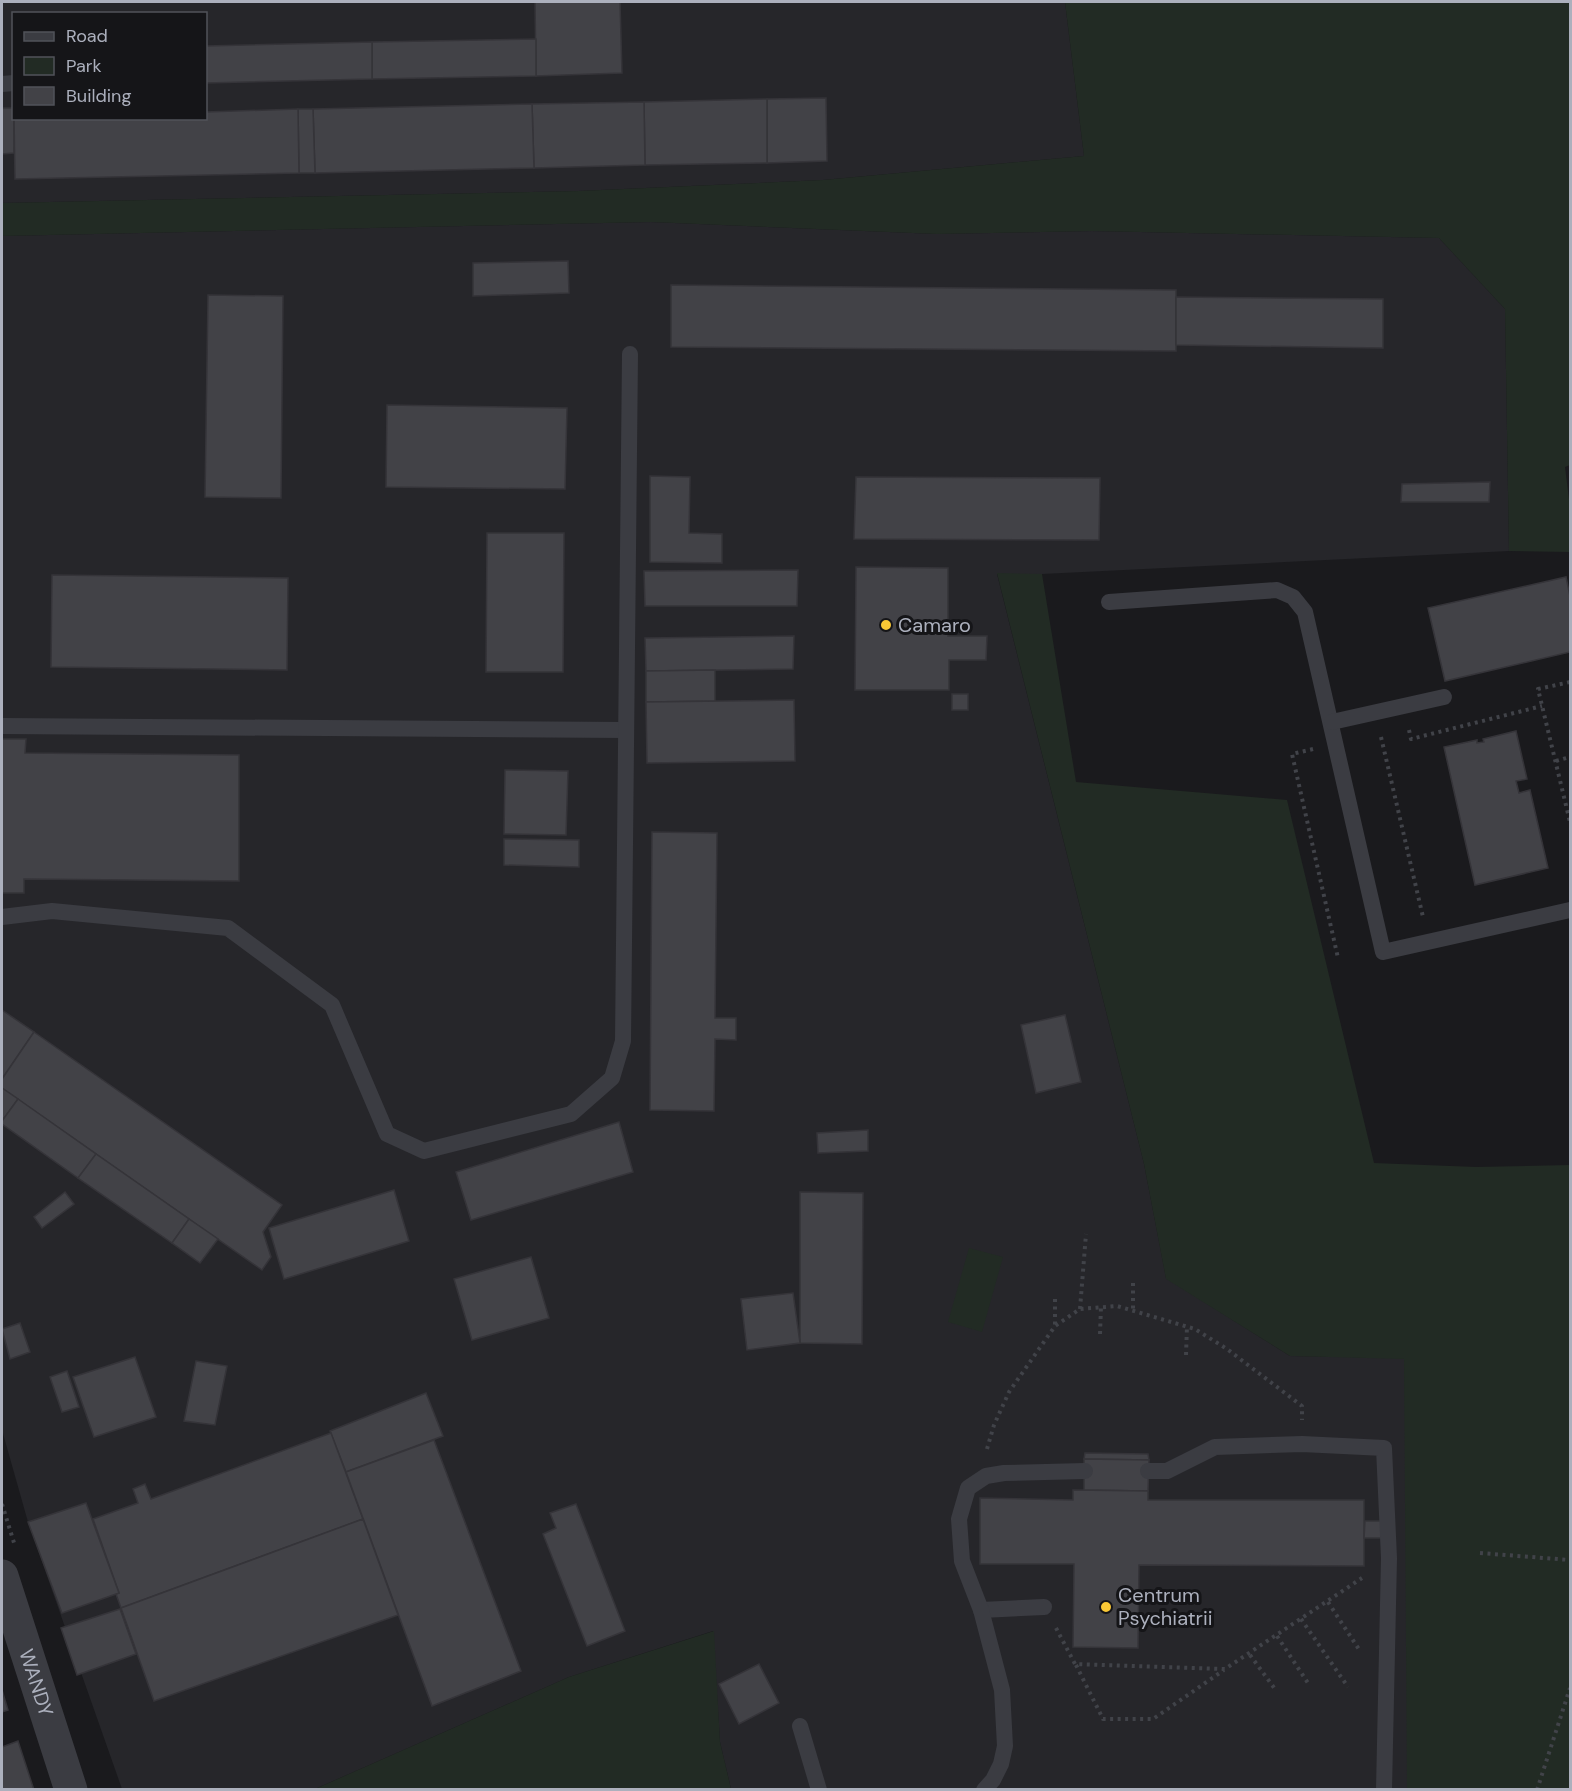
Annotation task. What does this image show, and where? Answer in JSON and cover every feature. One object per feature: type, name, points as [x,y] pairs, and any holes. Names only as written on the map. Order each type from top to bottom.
[{"type":"street","name":"WANDY","points":[[2,1576],[71,1790]]},
{"type":"lane","points":[[2,917],[52,911],[228,928],[332,1005],[387,1134],[424,1151],[571,1113],[612,1078],[623,1041],[630,354]]},
{"type":"lane","points":[[1109,602],[1277,590],[1293,597],[1305,612],[1383,952],[1570,910]]},
{"type":"lane","points":[[1332,722],[1444,698]]},
{"type":"lane","points":[[2,726],[626,730]]},
{"type":"lane","points":[[1148,1471],[1167,1471],[1215,1447],[1302,1444],[1384,1448],[1389,1565],[1384,1790]]},
{"type":"lane","points":[[984,1790],[993,1780],[1001,1764],[1005,1746],[1002,1690],[981,1610],[962,1561],[959,1518],[968,1488],[986,1476],[1004,1473],[1085,1471]]},
{"type":"lane","points":[[981,1610],[1044,1607]]},
{"type":"lane","points":[[800,1726],[819,1790]]},
{"type":"path","points":[[1570,682],[1538,689],[1570,822]]},
{"type":"path","points":[[1376,713],[1424,921]]},
{"type":"path","points":[[1336,743],[1292,754],[1338,958]]},
{"type":"path","points":[[1556,761],[1570,757]]},
{"type":"path","points":[[1080,1309],[1086,1234]]},
{"type":"path","points":[[1132,1283],[1133,1310]]},
{"type":"path","points":[[1055,1299],[1055,1326]]},
{"type":"path","points":[[986,1476],[982,1462],[994,1425],[1009,1392],[1055,1326],[1080,1309],[1117,1306],[1195,1329],[1227,1349],[1302,1406],[1302,1444]]},
{"type":"path","points":[[1100,1334],[1101,1307]]},
{"type":"path","points":[[1186,1355],[1187,1326]]},
{"type":"path","points":[[1480,1553],[1570,1560]]},
{"type":"path","points":[[1044,1607],[1103,1719],[1153,1719],[1359,1581],[1373,1568],[1389,1565]]},
{"type":"path","points":[[1328,1602],[1366,1659]]},
{"type":"path","points":[[1301,1619],[1348,1687]]},
{"type":"path","points":[[1277,1636],[1310,1686]]},
{"type":"path","points":[[1250,1654],[1275,1689]]},
{"type":"path","points":[[1076,1664],[1225,1670]]},
{"type":"path","points":[[1538,1790],[1570,1688]]},
{"type":"shaded area","points":[[2,2],[1065,2],[1084,156],[823,180],[579,191],[2,203]]},
{"type":"shaded area","points":[[651,222],[937,234],[1092,231],[1439,238],[1505,309],[1509,551],[1042,574],[997,574],[1144,1164],[1166,1278],[1290,1356],[1404,1358],[1570,1789],[731,1789],[720,1742],[713,1631],[569,1677],[315,1789],[122,1789],[28,1522],[2,1430],[2,236]]},
{"type":"green space","points":[[1065,2],[1570,2],[1570,465],[1565,467],[1570,507],[1570,552],[1509,551],[1505,309],[1439,238],[1092,231],[937,234],[651,222],[2,236],[2,203],[579,191],[823,180],[1084,156]]},
{"type":"green space","points":[[997,573],[1042,574],[1076,782],[1287,800],[1374,1163],[1476,1167],[1570,1165],[1570,1789],[1407,1789],[1404,1359],[1290,1356],[1166,1279],[1144,1164]]},
{"type":"green space","points":[[969,1248],[1003,1257],[982,1332],[948,1322]]},
{"type":"green space","points":[[714,1631],[720,1742],[731,1789],[315,1789],[569,1677]]},
{"type":"building","points":[[535,2],[620,2],[622,73],[536,76]]},
{"type":"building","points":[[536,39],[536,76],[372,79],[372,42]]},
{"type":"building","points":[[372,42],[372,79],[207,83],[207,46]]},
{"type":"building","points":[[826,98],[827,161],[767,163],[767,99]]},
{"type":"building","points":[[767,99],[767,163],[645,165],[644,102]]},
{"type":"building","points":[[644,102],[645,165],[534,168],[532,104]]},
{"type":"building","points":[[532,104],[534,168],[315,173],[313,109]]},
{"type":"building","points":[[2,108],[12,108],[14,153],[2,154]]},
{"type":"building","points":[[298,109],[313,109],[315,173],[299,173]]},
{"type":"building","points":[[298,109],[299,173],[15,179],[14,120],[207,120],[207,112]]},
{"type":"building","points":[[568,261],[569,293],[473,296],[473,263]]},
{"type":"building","points":[[671,285],[1176,290],[1176,351],[671,347]]},
{"type":"building","points":[[208,295],[283,296],[281,498],[205,497]]},
{"type":"building","points":[[1176,297],[1383,299],[1383,348],[1176,345]]},
{"type":"building","points":[[387,405],[567,408],[565,489],[386,487]]},
{"type":"building","points":[[650,476],[690,477],[689,533],[722,534],[722,563],[650,562]]},
{"type":"building","points":[[856,477],[1100,478],[1099,540],[854,539]]},
{"type":"building","points":[[1490,482],[1489,502],[1401,502],[1402,484]]},
{"type":"building","points":[[487,533],[564,533],[563,672],[486,672]]},
{"type":"building","points":[[856,567],[948,568],[948,636],[987,636],[986,660],[949,660],[949,690],[855,690]]},
{"type":"building","points":[[798,570],[797,606],[645,606],[644,571]]},
{"type":"building","points":[[52,575],[288,578],[287,670],[51,667]]},
{"type":"building","points":[[1566,577],[1570,596],[1570,652],[1445,681],[1428,608]]},
{"type":"building","points":[[794,636],[793,669],[646,671],[645,638]]},
{"type":"building","points":[[715,670],[715,701],[646,702],[646,671]]},
{"type":"building","points":[[952,694],[968,694],[968,710],[952,710]]},
{"type":"building","points":[[794,700],[795,761],[647,763],[646,702]]},
{"type":"building","points":[[1516,731],[1527,779],[1516,781],[1519,793],[1530,790],[1548,868],[1475,885],[1444,747],[1477,740],[1477,743],[1484,742],[1483,739]]},
{"type":"building","points":[[2,739],[26,739],[25,753],[239,755],[239,881],[24,879],[24,893],[2,893]]},
{"type":"building","points":[[505,770],[568,771],[566,835],[504,834]]},
{"type":"building","points":[[652,832],[717,833],[715,1018],[736,1018],[736,1040],[715,1039],[714,1111],[650,1110]]},
{"type":"building","points":[[504,839],[579,840],[579,867],[504,865]]},
{"type":"building","points":[[2,1010],[34,1032],[2,1079]]},
{"type":"building","points":[[1065,1015],[1081,1082],[1036,1093],[1021,1025]]},
{"type":"building","points":[[34,1032],[282,1205],[263,1232],[271,1257],[262,1270],[2,1088],[2,1079]]},
{"type":"building","points":[[2,1088],[18,1099],[2,1121]]},
{"type":"building","points":[[18,1099],[96,1154],[78,1178],[2,1124]]},
{"type":"building","points":[[619,1122],[633,1172],[471,1220],[456,1172]]},
{"type":"building","points":[[868,1130],[868,1151],[818,1153],[817,1133]]},
{"type":"building","points":[[96,1154],[189,1219],[172,1243],[78,1178]]},
{"type":"building","points":[[394,1190],[409,1241],[284,1279],[269,1228]]},
{"type":"building","points":[[65,1192],[74,1204],[42,1228],[34,1217]]},
{"type":"building","points":[[800,1192],[863,1193],[862,1344],[800,1343]]},
{"type":"building","points":[[189,1219],[218,1239],[200,1263],[172,1243]]},
{"type":"building","points":[[531,1257],[549,1318],[472,1340],[454,1279]]},
{"type":"building","points":[[793,1293],[800,1343],[747,1350],[741,1299]]},
{"type":"building","points":[[20,1323],[30,1352],[10,1359],[2,1329]]},
{"type":"building","points":[[135,1357],[156,1417],[94,1437],[73,1377]]},
{"type":"building","points":[[196,1361],[227,1366],[215,1425],[184,1421]]},
{"type":"building","points":[[67,1371],[79,1407],[62,1412],[50,1377]]},
{"type":"building","points":[[426,1393],[443,1436],[346,1472],[330,1431]]},
{"type":"building","points":[[331,1433],[363,1519],[121,1608],[116,1594],[119,1593],[93,1519],[138,1503],[133,1489],[145,1484],[151,1499]]},
{"type":"building","points":[[434,1440],[521,1671],[432,1706],[346,1472]]},
{"type":"building","points":[[1085,1453],[1148,1454],[1149,1460],[1084,1459]]},
{"type":"building","points":[[1084,1459],[1149,1460],[1148,1491],[1084,1490]]},
{"type":"building","name":"Centrum Psychiatrii","points":[[1073,1490],[1148,1491],[1148,1500],[1364,1500],[1364,1566],[1139,1565],[1138,1648],[1073,1647],[1074,1564],[980,1564],[980,1498],[1073,1500]]},
{"type":"building","points":[[86,1503],[119,1593],[62,1613],[28,1522]]},
{"type":"building","points":[[576,1504],[625,1631],[587,1646],[543,1534],[556,1528],[550,1513]]},
{"type":"building","points":[[363,1519],[398,1615],[154,1701],[121,1608]]},
{"type":"building","points":[[1365,1521],[1383,1521],[1383,1538],[1364,1538]]},
{"type":"building","points":[[120,1609],[136,1654],[77,1675],[61,1628]]},
{"type":"building","points":[[759,1664],[779,1703],[739,1724],[719,1684]]},
{"type":"building","points":[[2,1690],[8,1710],[2,1712]]},
{"type":"building","points":[[18,1741],[34,1790],[2,1790],[2,1747]]},
{"type":"place","name":"Camaro","points":[[886,625]]},
{"type":"place","name":"Centrum Psychiatrii","points":[[1106,1607]]}]
